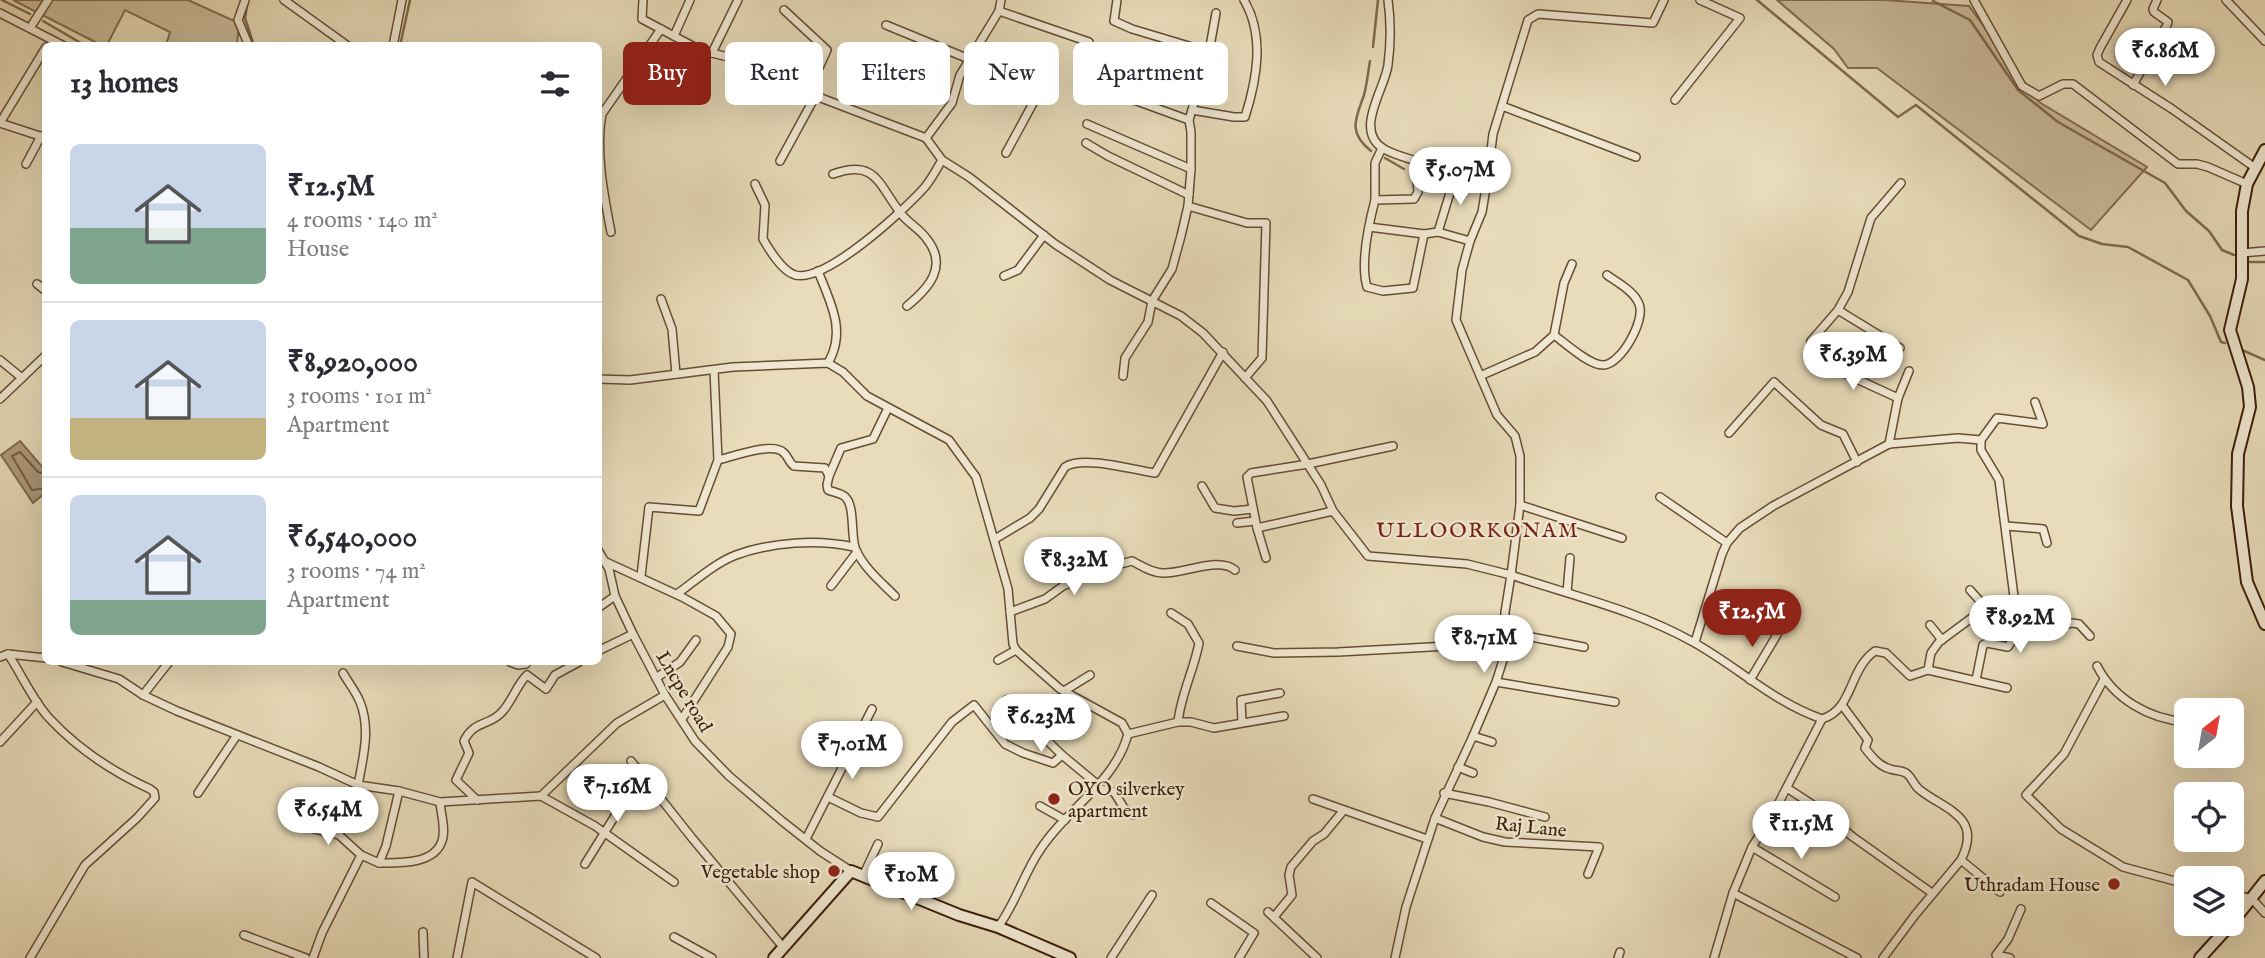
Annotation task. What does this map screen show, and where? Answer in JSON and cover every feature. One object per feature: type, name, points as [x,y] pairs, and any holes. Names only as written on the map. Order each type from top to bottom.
[{"type":"street","points":[[30,28],[47,0]]},
{"type":"street","points":[[245,0],[238,20],[247,42]]},
{"type":"street","points":[[284,0],[342,42]]},
{"type":"street","points":[[394,42],[402,0]]},
{"type":"street","points":[[643,0],[642,19],[700,50],[725,56]]},
{"type":"street","points":[[674,36],[690,0]]},
{"type":"street","points":[[712,53],[738,0]]},
{"type":"street","points":[[980,42],[999,11],[1001,0]]},
{"type":"street","points":[[1117,0],[1114,22],[1176,42]]},
{"type":"street","points":[[1192,110],[1245,117],[1254,89],[1257,43],[1256,28],[1244,0]]},
{"type":"street","points":[[1388,0],[1391,29],[1387,69],[1370,126],[1374,139],[1382,148],[1487,183]]},
{"type":"street","points":[[1395,958],[1406,907],[1427,839],[1444,793],[1496,682],[1504,657],[1520,505],[1521,479],[1515,436],[1497,415],[1456,320],[1462,270],[1470,240],[1482,212],[1493,134],[1531,16],[1538,14],[1653,23],[1664,0]]},
{"type":"street","points":[[1675,100],[1740,18],[1700,0]]},
{"type":"street","points":[[1974,0],[2022,86],[2029,92],[2039,96],[2063,83],[2073,83],[2178,164],[2208,167],[2247,184]]},
{"type":"street","points":[[2127,0],[2097,55],[2101,65],[2172,109],[2254,167]]},
{"type":"street","points":[[2133,85],[2168,22],[2154,12],[2157,0]]},
{"type":"street","points":[[2226,0],[2265,41]]},
{"type":"street","points":[[784,10],[818,42]]},
{"type":"street","points":[[999,11],[1089,42]]},
{"type":"street","points":[[0,13],[30,28],[45,42]]},
{"type":"street","points":[[1211,42],[1216,13]]},
{"type":"street","points":[[886,25],[964,57]]},
{"type":"street","points":[[602,120],[608,103],[661,29]]},
{"type":"street","points":[[823,46],[827,50],[823,62]]},
{"type":"street","points":[[42,52],[0,123],[42,137]]},
{"type":"street","points":[[926,138],[952,103],[964,68]]},
{"type":"street","points":[[823,98],[926,138],[942,160],[969,177],[1044,235],[1110,280],[1181,316],[1203,333],[1267,401],[1308,464],[1333,511],[1368,556],[1467,564],[1632,613],[1695,642],[1804,713],[1822,719],[1836,715],[1857,672],[1875,651],[1886,653],[1910,676],[1928,670],[2007,688]]},
{"type":"street","points":[[602,102],[608,103]]},
{"type":"street","points":[[780,160],[807,105]]},
{"type":"street","points":[[1006,153],[1032,105]]},
{"type":"street","points":[[1148,105],[1189,120]]},
{"type":"street","points":[[1124,376],[1125,358],[1148,323],[1152,301],[1172,269],[1188,206],[1191,169],[1189,120],[1193,105]]},
{"type":"street","points":[[1502,106],[1636,157]]},
{"type":"street","points":[[1087,124],[1191,169]]},
{"type":"street","points":[[26,164],[42,139]]},
{"type":"street","points":[[1086,143],[1189,195]]},
{"type":"street","points":[[1382,148],[1375,163],[1375,200],[1369,227],[1367,287],[1383,291],[1413,288],[1424,234]]},
{"type":"street","points":[[2265,150],[2247,184],[2242,211],[2242,279],[2230,330],[2248,387],[2250,407],[2238,454],[2237,506],[2247,582],[2265,624]]},
{"type":"street","points":[[755,184],[765,205],[762,233],[765,244],[785,269],[793,275],[802,275],[818,271],[883,229],[926,185],[942,160]]},
{"type":"street","points":[[1375,200],[1413,199],[1418,192],[1415,160]]},
{"type":"street","points":[[833,174],[849,169],[869,172],[883,184],[900,213],[927,239],[935,255],[936,269],[925,292],[908,306]]},
{"type":"street","points":[[1437,232],[1456,173]]},
{"type":"street","points":[[1898,398],[1837,370],[1811,341],[1838,310],[1848,292],[1871,218],[1901,183]]},
{"type":"street","points":[[602,188],[611,232]]},
{"type":"street","points":[[1188,206],[1247,223],[1266,223],[1262,358],[1245,378]]},
{"type":"street","points":[[1369,227],[1424,234],[1437,232],[1470,240]]},
{"type":"street","points":[[1004,276],[1018,270],[1044,235]]},
{"type":"street","points":[[2242,253],[2265,251]]},
{"type":"street","points":[[1480,376],[1535,352],[1553,335],[1564,283],[1572,264]]},
{"type":"street","points":[[818,271],[837,324],[838,337],[828,363]]},
{"type":"street","points":[[1553,335],[1592,362],[1603,365],[1614,362],[1629,342],[1641,314],[1639,303],[1628,290],[1607,275]]},
{"type":"street","points":[[37,284],[42,288]]},
{"type":"street","points":[[661,299],[672,330],[676,374]]},
{"type":"street","points":[[1838,310],[1900,348]]},
{"type":"street","points":[[995,539],[1030,518],[1039,509],[1065,467],[1070,464],[1101,464],[1155,473],[1223,352]]},
{"type":"street","points":[[0,398],[42,359]]},
{"type":"street","points":[[0,360],[22,378]]},
{"type":"street","points":[[602,379],[630,380],[713,370],[828,363],[853,379],[867,396],[950,440],[976,477],[1008,589],[1013,644],[1016,650],[1064,691],[1122,723],[1128,734]]},
{"type":"street","points":[[641,576],[649,507],[699,511],[718,460],[713,370]]},
{"type":"street","points":[[1889,444],[1898,398],[1909,371]]},
{"type":"street","points":[[1729,433],[1774,382],[1821,425],[1843,434],[1857,462]]},
{"type":"street","points":[[1976,680],[1983,645],[1987,643],[2008,647],[2016,634],[2017,620],[1999,480],[1981,450],[1981,440],[1997,418],[2043,424],[2035,402]]},
{"type":"street","points":[[888,408],[873,439],[841,448],[827,485],[828,490],[844,496],[847,500],[856,550],[871,572],[895,596]]},
{"type":"street","points":[[1695,642],[1727,543],[1740,528],[1773,506],[1889,444],[1958,438],[1981,440]]},
{"type":"street","points":[[1266,558],[1247,477],[1251,473],[1393,446]]},
{"type":"street","points":[[718,460],[766,448],[776,449],[784,453],[790,464],[825,468],[830,476]]},
{"type":"street","points":[[1202,486],[1215,508],[1234,511],[1253,509]]},
{"type":"street","points":[[1660,497],[1727,543]]},
{"type":"street","points":[[1520,505],[1622,537]]},
{"type":"street","points":[[1237,523],[1256,524],[1333,511]]},
{"type":"street","points":[[2006,526],[2043,529],[2047,543]]},
{"type":"street","points":[[677,594],[734,556],[757,550],[822,543],[856,550]]},
{"type":"street","points":[[831,586],[856,550]]},
{"type":"street","name":"Lncpe road","points":[[602,556],[615,596],[633,634],[665,695],[695,741],[709,757],[806,839],[851,871]]},
{"type":"street","points":[[1567,592],[1570,558]]},
{"type":"street","points":[[1010,612],[1045,599],[1063,586],[1102,569],[1132,561],[1164,573],[1216,565],[1231,566],[1235,570]]},
{"type":"street","points":[[606,562],[677,594],[716,617],[731,634],[728,647],[682,719]]},
{"type":"street","points":[[1970,590],[1985,608],[2017,620]]},
{"type":"street","points":[[602,605],[615,596]]},
{"type":"street","points":[[1928,670],[1931,653],[1942,640],[1985,608]]},
{"type":"street","points":[[1171,613],[1188,624],[1199,643],[1195,666],[1182,696],[1178,722]]},
{"type":"street","points":[[2016,634],[2072,623],[2079,624],[2090,636]]},
{"type":"street","points":[[1930,625],[1942,640]]},
{"type":"street","points":[[1505,632],[1584,647]]},
{"type":"street","points":[[1750,680],[1778,633]]},
{"type":"street","points":[[602,649],[633,634]]},
{"type":"street","points":[[656,678],[680,662],[696,640]]},
{"type":"street","points":[[1237,646],[1274,653],[1504,643]]},
{"type":"street","points":[[998,660],[1016,650]]},
{"type":"street","points":[[4,655],[42,658]]},
{"type":"street","points":[[4,655],[48,717],[74,741],[111,768],[154,792],[155,798],[85,865],[30,958]]},
{"type":"street","points":[[72,665],[119,679],[143,695],[319,766],[358,785],[399,791],[440,802],[541,796],[605,834],[674,882]]},
{"type":"street","points":[[143,695],[167,665]]},
{"type":"street","points":[[477,800],[456,780],[469,753],[464,741],[469,730],[500,715],[518,684],[527,675],[546,689],[555,675],[573,665]]},
{"type":"street","points":[[2097,666],[2104,679],[2118,692],[2145,711],[2174,721]]},
{"type":"street","points":[[343,673],[360,701],[365,721],[365,746],[358,785]]},
{"type":"street","points":[[1064,691],[1090,675]]},
{"type":"street","points":[[2104,679],[2064,754],[2026,795],[2062,829],[2123,867],[2174,881]]},
{"type":"street","points":[[1496,682],[1615,702]]},
{"type":"street","points":[[1242,722],[1241,700],[1280,693]]},
{"type":"street","points":[[541,796],[617,723],[665,695]]},
{"type":"street","points":[[1006,700],[1097,786],[1114,792],[1133,815]]},
{"type":"street","points":[[0,742],[37,702]]},
{"type":"street","points":[[828,797],[861,813],[878,817],[952,722],[974,705],[1005,744],[1053,763],[1062,755]]},
{"type":"street","points":[[1842,705],[1865,733],[1868,740],[1865,748],[1882,766],[1903,771],[1919,789],[1947,805],[1958,815],[1964,824],[1967,841],[1961,860],[1932,893],[1884,958]]},
{"type":"street","points":[[806,839],[872,709]]},
{"type":"street","points":[[1128,734],[1178,722],[1191,722],[1214,728],[1284,716]]},
{"type":"street","points":[[1714,958],[1733,893],[1752,847],[1787,789],[1822,719]]},
{"type":"street","points":[[998,927],[1012,909],[1041,848],[1111,771],[1128,734]]},
{"type":"street","points":[[198,793],[237,735]]},
{"type":"street","points":[[1473,736],[1492,742]]},
{"type":"street","points":[[631,761],[732,888],[783,947]]},
{"type":"street","points":[[1458,767],[1473,773]]},
{"type":"street","points":[[585,864],[640,774]]},
{"type":"street","points":[[1787,789],[1932,893]]},
{"type":"street","points":[[379,863],[386,846],[399,791]]},
{"type":"street","points":[[1444,793],[1545,817]]},
{"type":"street","points":[[1313,800],[1427,839]]},
{"type":"street","points":[[302,826],[339,835],[361,855],[379,863],[415,862],[435,851],[442,841],[440,802]]},
{"type":"street","points":[[1040,806],[1065,820]]},
{"type":"street","points":[[1317,958],[1271,915],[1292,895],[1289,875],[1291,867],[1343,811]]},
{"type":"street","name":"Raj Lane","points":[[1435,817],[1483,837],[1506,842],[1599,847],[1588,874]]},
{"type":"street","points":[[863,876],[878,844]]},
{"type":"street","points":[[1752,847],[1835,897]]},
{"type":"street","points":[[313,958],[322,933],[361,855]]},
{"type":"street","points":[[1961,860],[2000,892]]},
{"type":"street","points":[[774,958],[851,871],[959,915],[998,927],[1070,958]]},
{"type":"street","points":[[2244,909],[2265,881]]},
{"type":"street","points":[[457,958],[472,882],[596,958]]},
{"type":"street","points":[[1733,893],[1857,958]]},
{"type":"street","points":[[1111,958],[1152,895]]},
{"type":"street","points":[[2244,897],[2252,899],[2265,913]]},
{"type":"street","points":[[1211,903],[1254,933],[1239,958]]},
{"type":"street","points":[[2010,958],[1996,955],[2008,939],[2021,909]]},
{"type":"street","points":[[423,932],[424,958]]},
{"type":"street","points":[[244,935],[306,958]]},
{"type":"street","points":[[2200,958],[2220,936]]},
{"type":"street","points":[[674,937],[712,958]]},
{"type":"shaded area","points":[[13,0],[188,0],[239,23],[237,42],[167,42],[170,32],[125,10],[109,42],[95,42]]},
{"type":"shaded area","points":[[1777,0],[1885,0],[1969,6],[2039,102],[2147,167],[2091,230],[1877,68],[1848,68],[1834,49]]},
{"type":"water","points":[[20,441],[42,467],[42,496],[33,503],[1,455]]},
{"type":"waterway","points":[[2,0],[30,14]]},
{"type":"waterway","points":[[248,0],[245,18],[253,42]]},
{"type":"waterway","points":[[401,42],[410,0]]},
{"type":"waterway","points":[[1373,47],[1378,0]]},
{"type":"waterway","points":[[1757,0],[1898,117],[1916,105],[2079,236],[2102,244],[2128,247],[2188,280],[2210,316],[2221,342],[2225,343]]},
{"type":"waterway","points":[[1933,1],[1970,20],[2018,90],[2058,122],[2165,183],[2186,211],[2209,231],[2222,250],[2234,255]]},
{"type":"waterway","points":[[43,21],[79,42]]},
{"type":"waterway","points":[[1370,61],[1356,131],[1363,144],[1371,151]]},
{"type":"waterway","points":[[1385,158],[1404,169]]},
{"type":"waterway","points":[[2249,262],[2265,262]]},
{"type":"waterway","points":[[2242,350],[2265,360]]},
{"type":"place","name":"OYO silverkey apartment","points":[[1054,799]]},
{"type":"place","name":"Vegetable shop","points":[[834,871]]},
{"type":"place","name":"Uthradam House","points":[[2114,884]]},
{"type":"district","name":"ULLOORKONAM","points":[[1478,530]]}]
